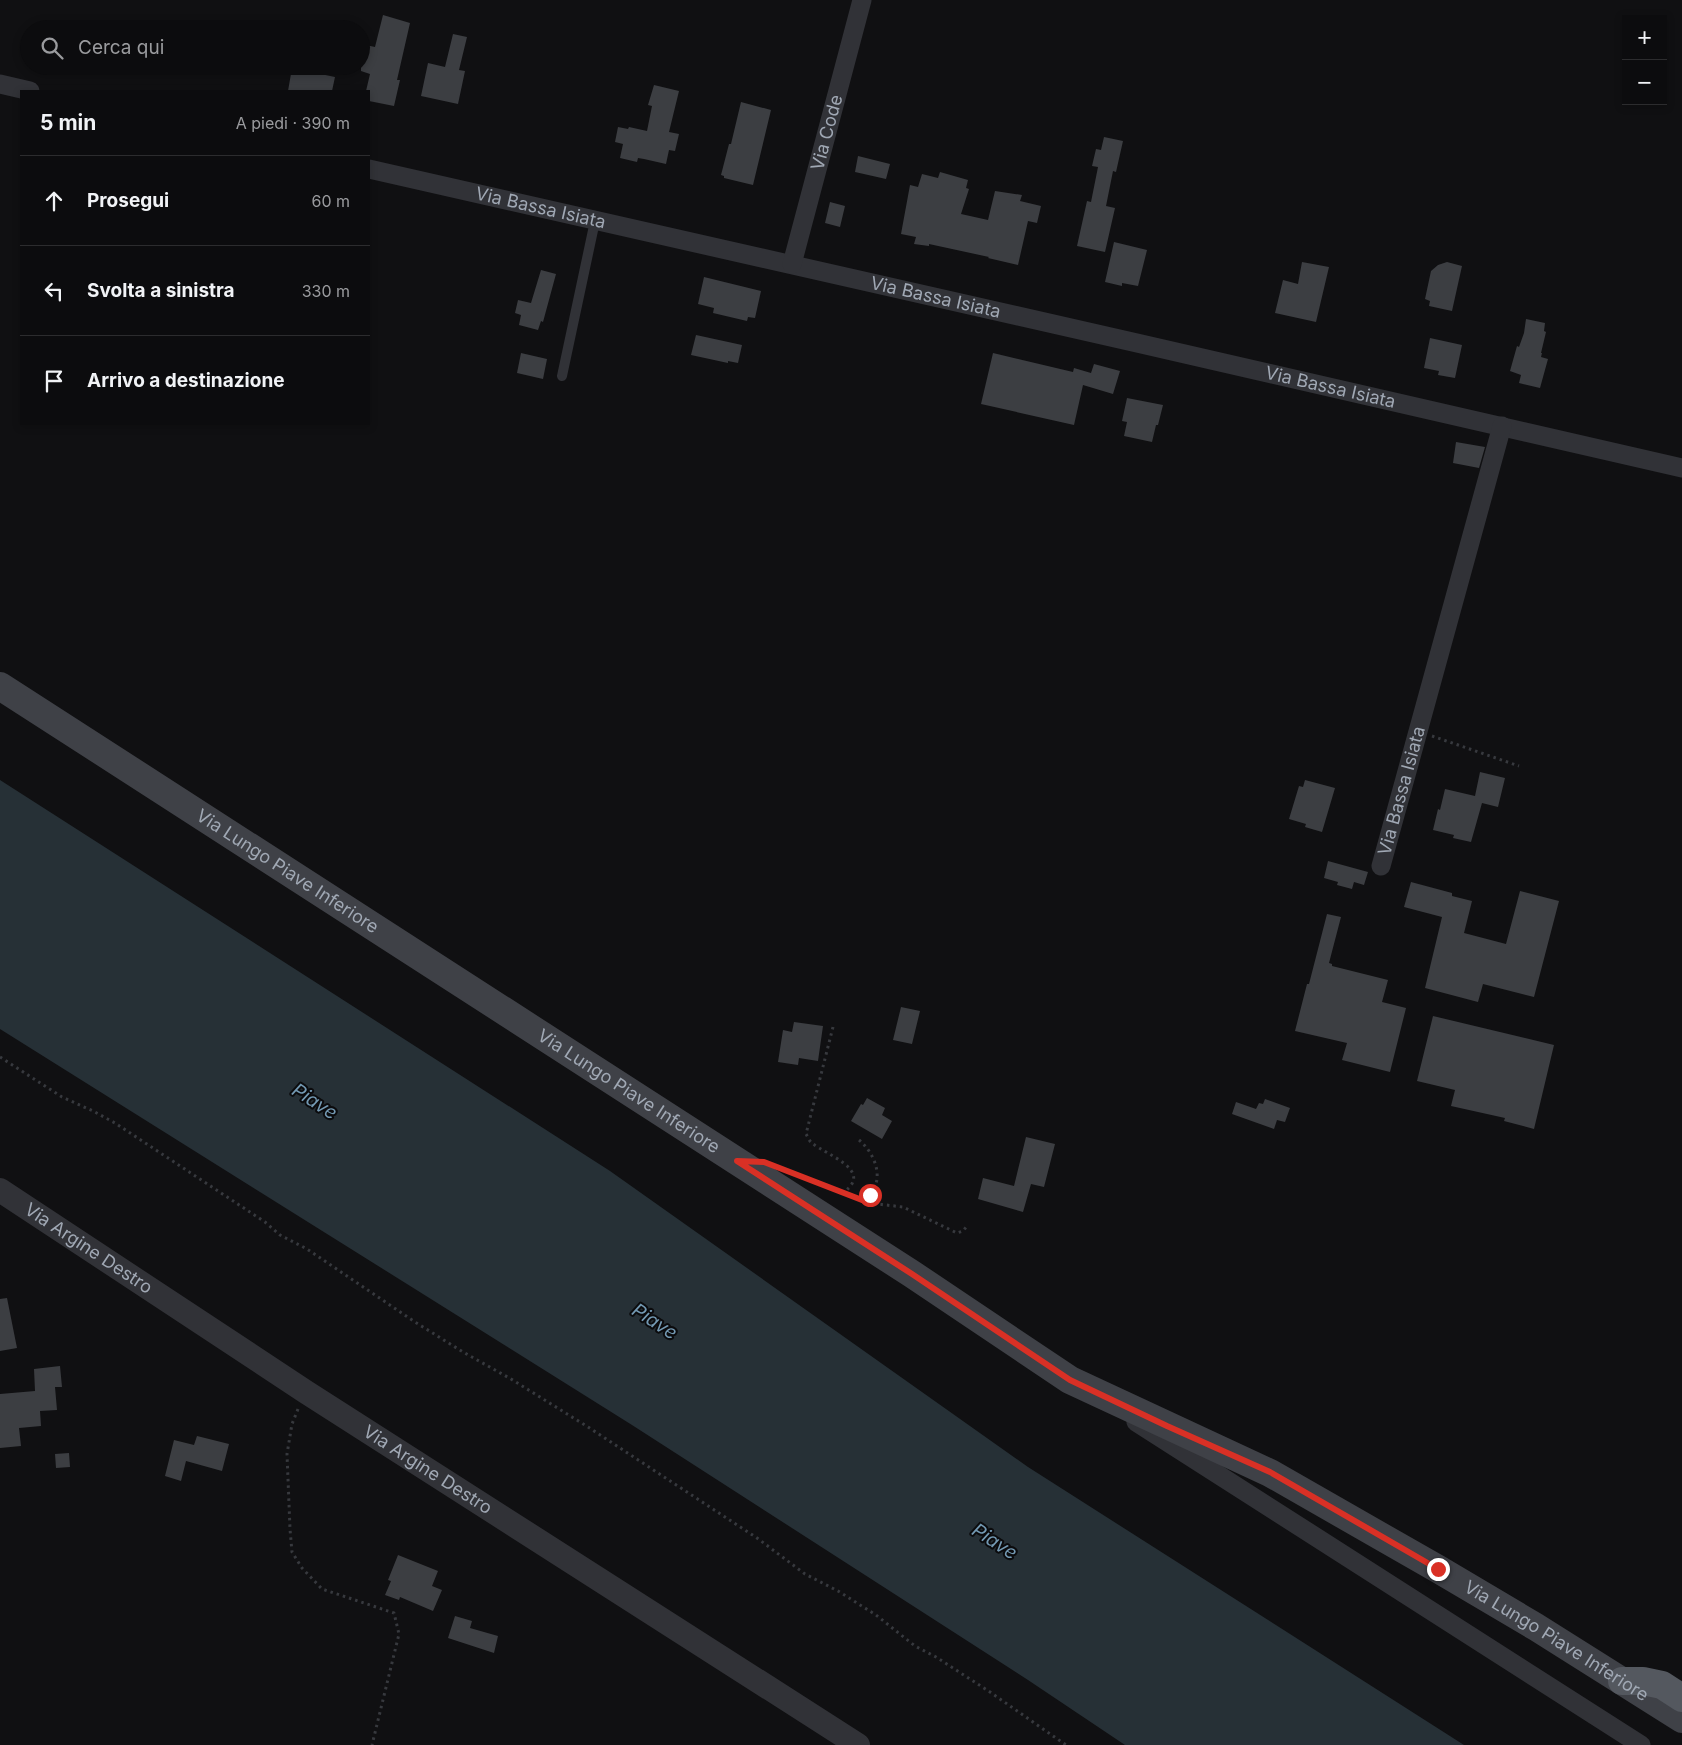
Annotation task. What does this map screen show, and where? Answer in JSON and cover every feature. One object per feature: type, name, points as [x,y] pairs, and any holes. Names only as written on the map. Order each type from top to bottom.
[{"type":"highway","points":[[1622,1681],[1643,1681],[1662,1685],[1682,1698]]},
{"type":"main road","name":"Via Lungo Piave Inferiore","points":[[0,686],[912,1274],[1070,1380],[1270,1472],[1438,1569],[1682,1719]]},
{"type":"street","name":"Via Code","points":[[792,264],[862,0]]},
{"type":"street","points":[[0,84],[26,90]]},
{"type":"street","name":"Via Bassa Isiata","points":[[370,169],[1682,468]]},
{"type":"street","name":"Via Bassa Isiata","points":[[1381,866],[1502,426]]},
{"type":"street","name":"Via Argine Destro","points":[[0,1190],[306,1392],[858,1745]]},
{"type":"street","points":[[1070,1380],[1641,1745]]},
{"type":"lane","points":[[562,376],[594,221]]},
{"type":"path","points":[[1419,727],[1431,735],[1519,766]]},
{"type":"path","points":[[833,1027],[806,1134],[810,1142],[847,1165],[852,1172],[854,1178],[852,1186],[844,1192]]},
{"type":"path","points":[[0,1057],[62,1097],[114,1123],[265,1222],[280,1235],[307,1249],[415,1322],[588,1427],[757,1538],[805,1574],[838,1591],[876,1615],[915,1646],[936,1657],[990,1692],[1066,1745]]},
{"type":"path","points":[[859,1140],[868,1147],[877,1166],[877,1178],[874,1186],[870,1195],[862,1200]]},
{"type":"path","points":[[807,1179],[869,1203],[903,1207],[957,1233],[963,1231],[967,1226]]},
{"type":"path","points":[[306,1392],[292,1424],[287,1454],[292,1552],[302,1568],[322,1589],[394,1613],[399,1634],[372,1745]]},
{"type":"water","name":"Piave","points":[[0,780],[610,1171],[1028,1467],[1464,1745],[1125,1745],[1028,1680],[632,1425],[0,1029]]},
{"type":"building","points":[[383,15],[410,23],[397,80],[400,80],[394,106],[370,101],[370,90],[366,90],[370,75],[370,46],[375,47]]},
{"type":"building","points":[[453,34],[467,37],[459,70],[465,71],[458,104],[421,96],[428,63],[445,67]]},
{"type":"building","points":[[291,75],[325,75],[335,77],[332,90],[288,90]]},
{"type":"building","points":[[654,85],[679,91],[669,132],[679,134],[675,151],[669,150],[666,164],[638,158],[637,162],[620,158],[623,144],[615,142],[618,127],[628,129],[629,127],[647,131],[652,106],[648,105]]},
{"type":"building","points":[[741,102],[771,110],[753,185],[724,178],[721,175]]},
{"type":"building","points":[[1104,137],[1123,141],[1116,172],[1113,171],[1106,206],[1115,208],[1105,252],[1077,246],[1087,201],[1091,202],[1098,167],[1092,166],[1096,149],[1101,150]]},
{"type":"building","points":[[858,156],[890,164],[886,179],[855,172]]},
{"type":"building","points":[[940,172],[968,180],[966,188],[969,189],[961,214],[988,220],[995,191],[1022,195],[1020,201],[1041,206],[1037,223],[1028,221],[1018,265],[929,244],[929,246],[914,244],[916,237],[901,234],[910,185],[918,187],[922,174],[938,178]]},
{"type":"building","points":[[830,202],[845,206],[840,227],[825,223]]},
{"type":"building","points":[[1114,242],[1147,250],[1138,286],[1122,283],[1122,286],[1105,282]]},
{"type":"building","points":[[1302,262],[1329,267],[1316,322],[1275,313],[1283,280],[1298,284]]},
{"type":"building","points":[[1447,262],[1462,266],[1452,311],[1429,306],[1430,301],[1425,299],[1431,271],[1438,265]]},
{"type":"building","points":[[541,270],[556,274],[543,322],[541,321],[538,330],[519,325],[521,315],[515,313],[518,300],[531,303]]},
{"type":"building","points":[[704,277],[761,291],[755,318],[748,317],[747,321],[713,313],[714,308],[698,304]]},
{"type":"building","points":[[1526,319],[1545,323],[1544,331],[1546,332],[1541,357],[1548,359],[1540,388],[1519,383],[1521,375],[1510,371],[1517,346],[1519,347],[1524,333]]},
{"type":"building","points":[[696,335],[742,345],[738,363],[728,361],[728,363],[691,355]]},
{"type":"building","points":[[1430,338],[1462,345],[1455,378],[1438,375],[1439,371],[1424,368]]},
{"type":"building","points":[[521,353],[547,359],[543,379],[517,373]]},
{"type":"building","points":[[993,353],[1073,372],[1074,368],[1091,373],[1094,364],[1120,371],[1113,394],[1083,385],[1074,425],[981,404]]},
{"type":"building","points":[[1127,398],[1163,405],[1152,442],[1124,436],[1127,422],[1122,421]]},
{"type":"building","points":[[1456,442],[1485,447],[1479,468],[1453,463]]},
{"type":"building","points":[[1480,772],[1505,778],[1498,807],[1482,803],[1471,842],[1453,838],[1454,835],[1433,830],[1445,789],[1475,796]]},
{"type":"building","points":[[1305,780],[1335,788],[1322,832],[1305,827],[1306,824],[1289,819],[1299,786],[1303,787]]},
{"type":"building","points":[[1328,861],[1368,872],[1364,885],[1354,882],[1352,889],[1337,885],[1338,882],[1324,878]]},
{"type":"building","points":[[1411,882],[1452,893],[1452,896],[1472,901],[1464,933],[1506,944],[1520,891],[1559,901],[1534,997],[1483,984],[1478,1002],[1425,988],[1442,917],[1404,907]]},
{"type":"building","points":[[1327,914],[1341,917],[1329,963],[1332,966],[1388,980],[1382,1002],[1406,1008],[1390,1072],[1342,1060],[1347,1043],[1295,1031]]},
{"type":"building","points":[[901,1007],[920,1011],[912,1044],[893,1040]]},
{"type":"building","points":[[1433,1016],[1554,1045],[1534,1129],[1504,1121],[1505,1118],[1451,1106],[1455,1090],[1417,1081]]},
{"type":"building","points":[[794,1022],[823,1026],[818,1061],[799,1058],[798,1065],[778,1062],[783,1030],[792,1032]]},
{"type":"building","points":[[867,1098],[885,1108],[882,1115],[892,1121],[882,1139],[851,1121]]},
{"type":"building","points":[[1265,1099],[1290,1108],[1285,1122],[1277,1120],[1274,1129],[1232,1114],[1236,1102],[1256,1109],[1259,1103],[1263,1104]]},
{"type":"building","points":[[1026,1137],[1055,1144],[1044,1187],[1031,1184],[1023,1212],[978,1199],[983,1178],[1014,1186]]},
{"type":"building","points":[[7,1298],[17,1348],[0,1351],[0,1299]]},
{"type":"building","points":[[60,1366],[62,1387],[55,1387],[57,1410],[40,1411],[41,1426],[19,1428],[21,1446],[0,1448],[0,1394],[35,1391],[34,1369]]},
{"type":"building","points":[[197,1436],[229,1444],[222,1471],[186,1461],[181,1481],[165,1476],[174,1440],[194,1445]]},
{"type":"building","points":[[69,1453],[70,1467],[56,1468],[55,1454]]},
{"type":"building","points":[[398,1555],[438,1571],[432,1586],[442,1590],[433,1611],[400,1597],[399,1600],[385,1595],[391,1581],[388,1580]]},
{"type":"building","points":[[455,1616],[472,1621],[470,1628],[498,1636],[494,1653],[448,1638]]},
{"type":"route","points":[[870,1195],[862,1200],[764,1162],[737,1161],[912,1274],[1070,1380],[1270,1472],[1438,1569]]}]
